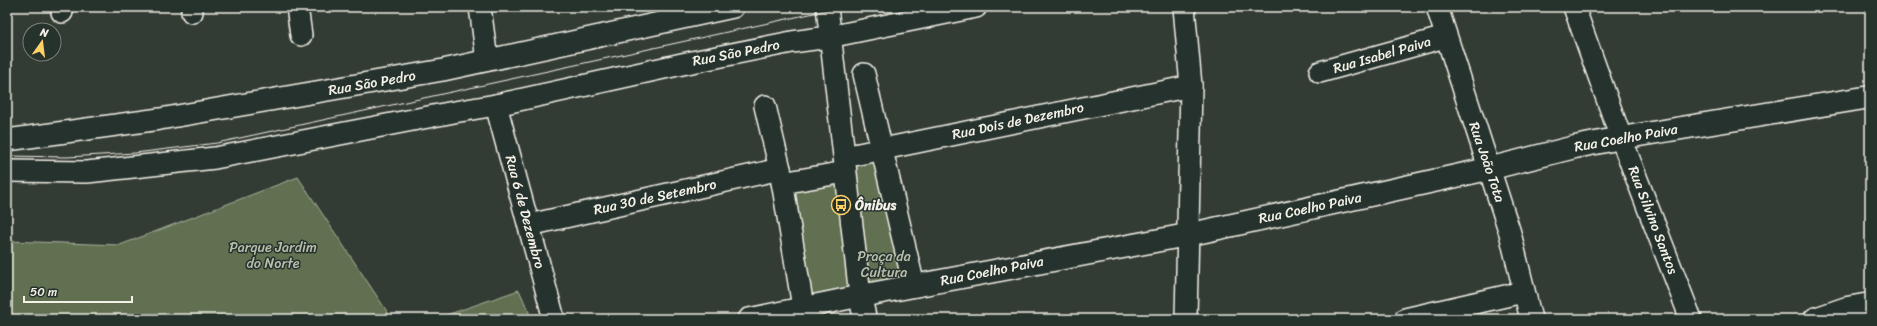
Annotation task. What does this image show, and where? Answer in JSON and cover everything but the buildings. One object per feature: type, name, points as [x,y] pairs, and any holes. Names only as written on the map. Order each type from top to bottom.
[{"type":"main road","name":"Rua Coelho Paiva","points":[[860,296],[1187,235],[1488,169],[1575,147],[1870,97]]},
{"type":"main road","points":[[860,296],[865,319]]},
{"type":"main road","points":[[1815,319],[1847,308],[1870,304]]},
{"type":"street","points":[[297,7],[301,35]]},
{"type":"street","points":[[480,7],[487,60]]},
{"type":"street","name":"Rua São Pedro","points":[[7,140],[160,119],[443,70],[733,7]]},
{"type":"street","name":"Rua São Pedro","points":[[7,171],[87,172],[215,158],[496,105],[682,64],[792,42],[829,37],[976,7]]},
{"type":"street","points":[[1184,7],[1191,86],[1186,319]]},
{"type":"street","name":"Rua João Tota","points":[[1437,7],[1445,37],[1510,233],[1523,292],[1531,319]]},
{"type":"street","name":"Rua Silvino Santos","points":[[1574,7],[1621,138],[1691,319]]},
{"type":"street","points":[[827,8],[829,37],[860,296]]},
{"type":"street","name":"Rua Isabel Paiva","points":[[1320,72],[1445,37]]},
{"type":"street","points":[[864,74],[883,149],[914,286]]},
{"type":"street","name":"Rua Dois de Dezembro","points":[[844,164],[883,149],[1191,86]]},
{"type":"street","name":"Rua 6 de Dezembro","points":[[496,105],[554,319]]},
{"type":"street","points":[[764,106],[781,176],[803,308]]},
{"type":"street","name":"Rua 30 de Setembro","points":[[529,225],[844,164]]},
{"type":"street","points":[[1405,319],[1442,315],[1523,292]]},
{"type":"street","name":"Rua Coelho Paiva","points":[[749,319],[860,296]]},
{"type":"green space","name":"Praça da Cultura","points":[[881,157],[908,282],[867,287],[849,162]]},
{"type":"green space","name":"Praça da Cultura","points":[[837,170],[853,290],[810,300],[788,178]]},
{"type":"green space","name":"Parque Jardim do Norte","points":[[298,177],[392,319],[7,319],[7,241],[120,245]]},
{"type":"green space","points":[[519,290],[532,319],[435,319]]},
{"type":"tram line","points":[[7,156],[67,157],[135,153],[217,143],[842,7]]},
{"type":"place","name":"Ônibus","points":[[841,205]]}]
